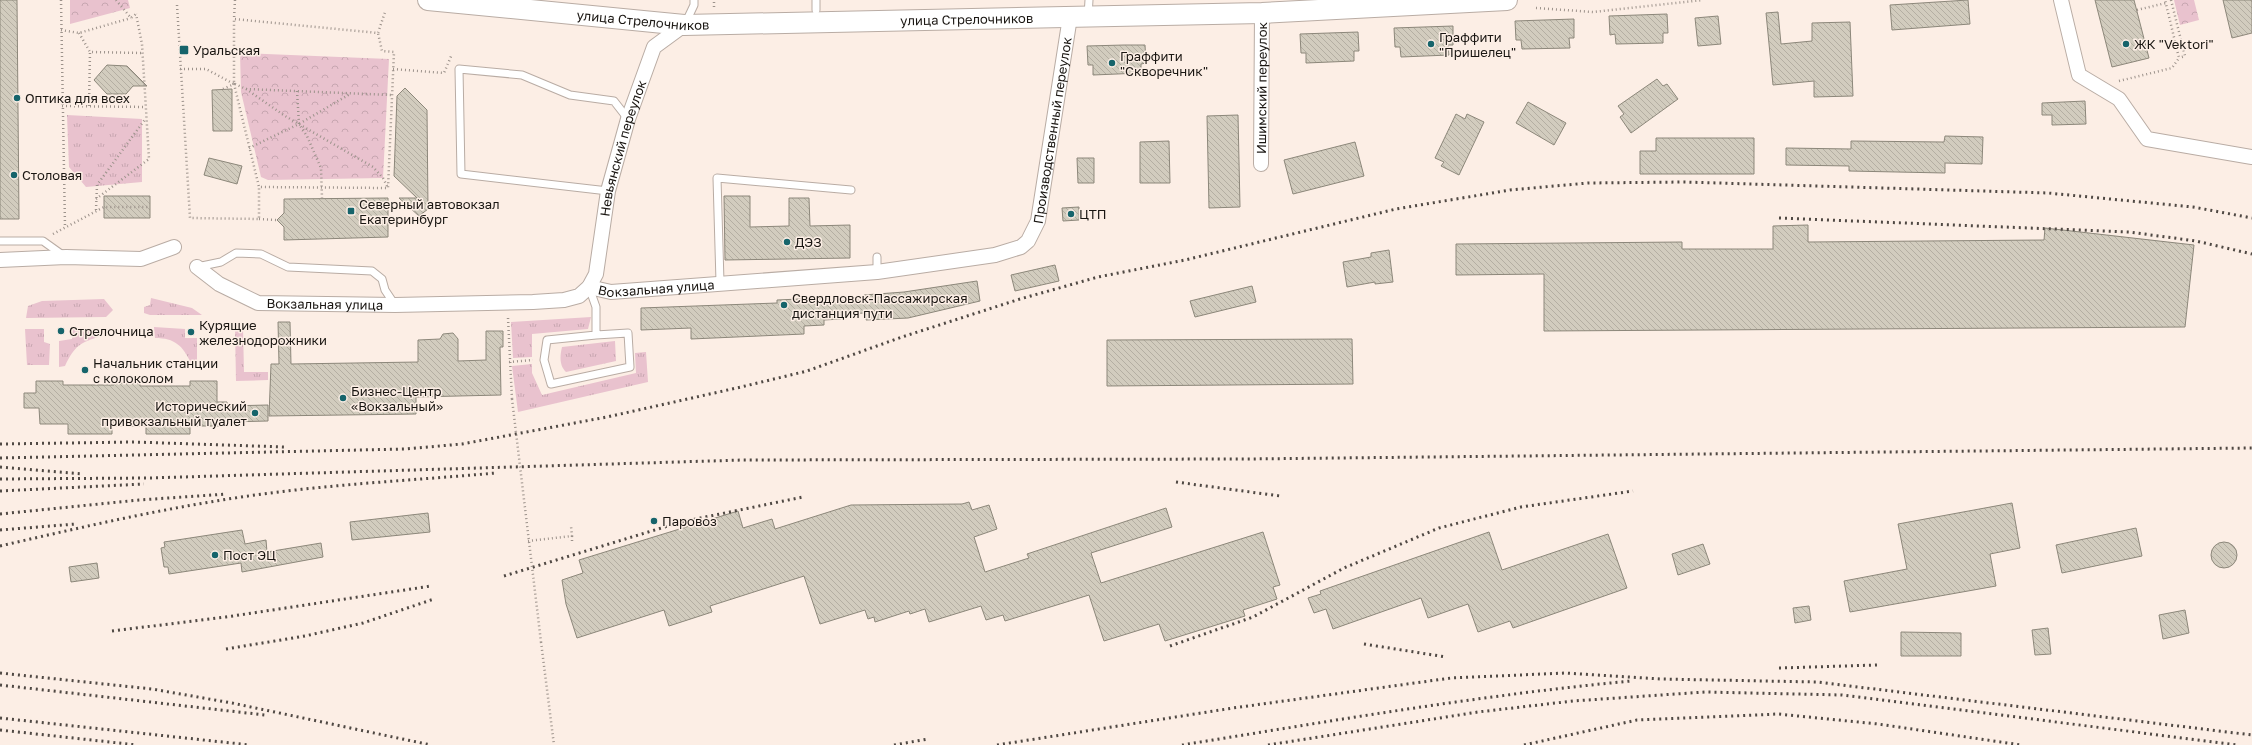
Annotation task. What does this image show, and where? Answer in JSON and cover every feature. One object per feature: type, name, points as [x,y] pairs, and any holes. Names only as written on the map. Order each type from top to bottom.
[{"type":"main road","name":"улица Стрелочников","points":[[428,0],[684,25],[1082,11],[1262,13],[1508,0]]},
{"type":"street","points":[[2061,0],[2079,75],[2119,99],[2146,139],[2252,156]]},
{"type":"street","name":"Производственный переулок","points":[[1028,241],[1038,221],[1082,11]]},
{"type":"street","name":"Ишимский переулок","points":[[1261,164],[1262,13]]},
{"type":"street","name":"Невьянский переулок","points":[[589,287],[596,274],[608,191],[628,119],[654,47],[684,25]]},
{"type":"street","name":"Вокзальная улица","points":[[197,267],[220,284],[258,303],[395,305],[564,300],[580,296],[589,287],[611,292],[720,282],[877,272],[1009,252],[1021,247],[1028,241]]},
{"type":"street","points":[[0,260],[36,260],[66,257],[141,259],[174,247]]},
{"type":"lane","points":[[684,25],[694,5],[694,0]]},
{"type":"lane","points":[[816,0],[816,10]]},
{"type":"lane","points":[[608,191],[461,174],[459,70],[522,75],[570,95],[614,101],[628,119]]},
{"type":"lane","points":[[720,282],[717,178],[850,190]]},
{"type":"lane","points":[[0,241],[43,241],[66,257]]},
{"type":"lane","points":[[197,267],[221,262],[236,253],[261,254],[288,267],[372,272],[382,279],[385,290],[395,305]]},
{"type":"lane","points":[[877,257],[877,272]]},
{"type":"lane","points":[[589,287],[596,307],[596,335]]},
{"type":"lane","points":[[628,333],[630,367],[551,384],[544,360],[547,340],[596,335],[628,333]]},
{"type":"path","points":[[61,0],[65,227]]},
{"type":"path","points":[[116,0],[131,18]]},
{"type":"path","points":[[235,0],[234,84],[259,187],[259,219]]},
{"type":"path","points":[[714,0],[714,8]]},
{"type":"path","points":[[1536,8],[1593,12],[1703,0]]},
{"type":"path","points":[[2097,86],[2172,68],[2179,58],[2185,56],[2171,0]]},
{"type":"path","points":[[2137,10],[2166,1],[2179,58]]},
{"type":"path","points":[[177,5],[190,218],[277,220]]},
{"type":"path","points":[[385,12],[378,33],[382,51],[394,52],[388,188]]},
{"type":"path","points":[[62,30],[79,34],[131,18],[136,14],[143,54],[149,159],[96,199]]},
{"type":"path","points":[[234,20],[378,33]]},
{"type":"path","points":[[79,34],[90,52],[89,106]]},
{"type":"path","points":[[90,52],[143,54]]},
{"type":"path","points":[[394,69],[444,73],[452,54]]},
{"type":"path","points":[[180,69],[206,69],[246,89],[299,124],[373,167],[383,178],[388,188]]},
{"type":"path","points":[[223,89],[234,84]]},
{"type":"path","points":[[246,89],[392,95]]},
{"type":"path","points":[[296,91],[299,124],[307,136],[321,168],[322,198]]},
{"type":"path","points":[[249,148],[299,124],[351,94]]},
{"type":"path","points":[[62,106],[146,107]]},
{"type":"path","points":[[96,210],[97,185],[146,117]]},
{"type":"path","points":[[259,187],[388,188]]},
{"type":"path","points":[[43,241],[65,227],[104,207],[150,207]]},
{"type":"path","points":[[508,313],[509,362],[512,399],[528,541],[554,745]]},
{"type":"path","points":[[509,362],[544,360]]},
{"type":"path","points":[[571,526],[572,544]]},
{"type":"path","points":[[528,541],[572,536]]},
{"type":"green space","points":[[70,0],[128,0],[130,8],[70,24]]},
{"type":"green space","points":[[2174,0],[2194,0],[2199,20],[2180,25]]},
{"type":"green space","points":[[240,53],[389,59],[383,178],[268,180],[261,177],[241,92]]},
{"type":"green space","points":[[67,115],[142,119],[142,182],[86,187],[69,167]]},
{"type":"green space","points":[[151,298],[192,308],[202,315],[150,315],[144,313],[144,307],[150,305]]},
{"type":"green space","points":[[104,299],[113,310],[106,317],[26,318],[28,306],[42,301]]},
{"type":"green space","points":[[591,317],[588,329],[532,334],[532,357],[513,358],[511,322]]},
{"type":"green space","points":[[154,327],[185,329],[185,338],[197,338],[197,364],[191,363],[185,352],[178,344],[162,338],[155,338]]},
{"type":"green space","points":[[235,328],[243,328],[244,372],[268,372],[268,380],[236,381]]},
{"type":"green space","points":[[25,329],[44,329],[44,342],[50,344],[49,365],[27,365]]},
{"type":"green space","points":[[73,329],[101,330],[101,336],[83,343],[75,349],[65,366],[59,367],[59,341],[72,339]]},
{"type":"green space","points":[[615,341],[616,361],[566,372],[562,366],[562,347]]},
{"type":"green space","points":[[646,352],[648,382],[518,412],[512,366],[532,364],[532,373],[542,395],[636,373],[635,353]]},
{"type":"building","points":[[0,0],[17,0],[19,219],[0,219]]},
{"type":"building","points":[[1968,0],[1970,24],[1892,30],[1890,5]]},
{"type":"building","name":"ЖК \"Vektori\"","points":[[2095,0],[2134,0],[2149,58],[2112,67]]},
{"type":"building","points":[[2223,0],[2252,0],[2252,33],[2232,38]]},
{"type":"building","points":[[1778,12],[1781,44],[1812,41],[1812,23],[1850,22],[1853,96],[1814,97],[1814,81],[1773,85],[1766,13]]},
{"type":"building","points":[[1667,14],[1668,33],[1663,33],[1663,43],[1616,44],[1615,34],[1610,35],[1609,16]]},
{"type":"building","points":[[1718,16],[1721,44],[1698,46],[1695,18]]},
{"type":"building","points":[[1574,19],[1574,38],[1569,38],[1570,48],[1522,49],[1521,40],[1516,40],[1515,21]]},
{"type":"building","points":[[1453,26],[1453,45],[1448,45],[1449,55],[1401,57],[1400,47],[1395,47],[1394,28]]},
{"type":"building","points":[[1358,32],[1359,51],[1354,51],[1354,61],[1306,63],[1306,53],[1301,53],[1300,34]]},
{"type":"building","points":[[1145,45],[1146,63],[1141,64],[1141,73],[1093,75],[1093,65],[1088,65],[1087,46]]},
{"type":"building","points":[[107,65],[127,66],[147,86],[133,86],[126,94],[107,94],[94,80]]},
{"type":"building","points":[[1657,79],[1663,86],[1667,84],[1678,99],[1631,133],[1620,117],[1624,114],[1618,106]]},
{"type":"building","points":[[405,88],[427,110],[428,209],[419,216],[399,198],[417,198],[394,176],[397,96]]},
{"type":"building","points":[[232,89],[232,131],[213,131],[212,90]]},
{"type":"building","points":[[2085,101],[2086,124],[2052,125],[2052,115],[2042,115],[2042,103]]},
{"type":"building","points":[[1528,102],[1566,123],[1554,145],[1516,123]]},
{"type":"building","points":[[1456,114],[1465,119],[1467,114],[1484,122],[1459,175],[1441,166],[1444,162],[1435,158]]},
{"type":"building","points":[[1238,115],[1240,207],[1209,208],[1207,116]]},
{"type":"building","points":[[1945,136],[1983,137],[1982,164],[1945,163],[1945,173],[1849,171],[1849,166],[1786,165],[1786,148],[1851,149],[1851,141],[1944,142]]},
{"type":"building","points":[[1656,138],[1754,138],[1754,174],[1640,174],[1640,151],[1656,151]]},
{"type":"building","points":[[1169,141],[1170,183],[1140,183],[1140,142]]},
{"type":"building","points":[[1355,142],[1364,176],[1293,194],[1284,160]]},
{"type":"building","points":[[209,158],[242,166],[237,184],[204,175]]},
{"type":"building","points":[[1077,158],[1094,158],[1094,183],[1078,183]]},
{"type":"building","points":[[104,196],[150,196],[150,218],[104,218]]},
{"type":"building","name":"ДЭЗ","points":[[724,196],[750,196],[750,227],[789,226],[789,198],[809,198],[810,226],[850,225],[850,258],[725,260]]},
{"type":"building","points":[[388,198],[388,237],[284,240],[284,227],[277,220],[284,213],[284,199]]},
{"type":"building","name":"ЦТП","points":[[1079,207],[1079,220],[1063,221],[1062,208]]},
{"type":"building","points":[[1808,225],[1808,242],[2044,240],[2045,228],[2194,245],[2185,327],[1544,331],[1544,274],[1456,275],[1456,244],[1682,242],[1682,249],[1773,249],[1773,226]]},
{"type":"building","points":[[1389,250],[1393,282],[1375,284],[1375,282],[1347,287],[1343,262],[1371,257],[1371,253]]},
{"type":"building","points":[[1055,265],[1059,281],[1015,291],[1011,275]]},
{"type":"building","points":[[977,281],[980,301],[908,318],[866,320],[865,313],[841,314],[841,319],[824,320],[824,325],[804,326],[804,334],[691,339],[691,328],[641,330],[641,308],[777,303],[777,300],[822,298],[822,301],[865,300],[864,295],[904,292]]},
{"type":"building","points":[[1252,286],[1256,302],[1195,317],[1190,301]]},
{"type":"building","name":"Бизнес-Центр «Вокзальный»","points":[[278,322],[290,322],[291,364],[418,362],[418,340],[440,339],[443,334],[453,333],[458,339],[458,361],[486,360],[486,331],[503,331],[503,347],[500,347],[501,395],[416,397],[416,414],[269,416],[271,364],[279,364]]},
{"type":"building","points":[[1352,339],[1353,384],[1107,386],[1107,340]]},
{"type":"building","points":[[36,381],[63,381],[63,385],[114,385],[114,383],[140,383],[140,386],[190,386],[190,381],[217,381],[217,402],[227,402],[227,406],[268,405],[268,421],[227,422],[227,426],[190,426],[190,434],[146,434],[146,426],[112,426],[112,434],[68,434],[68,424],[40,424],[39,408],[24,408],[24,393],[36,393]]},
{"type":"building","points":[[969,502],[972,510],[989,505],[997,529],[974,537],[985,572],[1029,558],[1027,554],[1166,508],[1172,527],[1091,553],[1101,583],[1263,532],[1280,585],[1273,587],[1277,599],[1243,610],[1245,616],[1165,641],[1159,624],[1104,641],[1089,595],[1005,621],[1003,615],[986,620],[981,606],[929,622],[925,609],[910,614],[909,611],[875,622],[874,617],[868,619],[865,610],[820,624],[804,576],[710,606],[712,612],[669,626],[664,610],[577,638],[566,604],[562,580],[583,573],[579,560],[738,511],[743,528],[772,519],[775,529],[851,505],[962,504]]},
{"type":"building","points":[[2012,503],[2020,548],[1990,554],[1996,586],[1850,612],[1844,581],[1907,569],[1898,524]]},
{"type":"building","points":[[428,513],[430,532],[352,540],[350,522]]},
{"type":"building","points":[[2136,528],[2142,556],[2062,573],[2056,545]]},
{"type":"building","name":"Пост ЭЦ","points":[[242,530],[245,544],[266,540],[267,552],[321,543],[323,557],[242,572],[241,563],[169,574],[168,567],[164,567],[161,548],[165,547],[164,542]]},
{"type":"building","points":[[1489,532],[1502,570],[1608,534],[1627,588],[1513,628],[1510,621],[1478,632],[1468,604],[1428,618],[1421,598],[1333,629],[1326,609],[1314,613],[1308,598],[1321,594],[1320,591]]},
{"type":"building","points":[[2224,542],[2233,546],[2237,555],[2233,564],[2224,568],[2215,564],[2211,555],[2215,546]]},
{"type":"building","points":[[1703,544],[1710,564],[1678,575],[1672,554]]},
{"type":"building","points":[[97,563],[99,578],[71,582],[69,567]]},
{"type":"building","points":[[1809,606],[1811,620],[1795,623],[1793,608]]},
{"type":"building","points":[[2185,610],[2189,633],[2163,639],[2159,615]]},
{"type":"building","points":[[2048,628],[2051,654],[2035,655],[2032,630]]},
{"type":"building","points":[[1901,632],[1961,633],[1961,656],[1901,656]]},
{"type":"railway","points":[[0,458],[405,449],[462,444],[607,417],[807,371],[902,337],[1020,299],[1098,277],[1185,260],[1396,209],[1510,190],[1588,183],[1685,182],[2048,193],[2193,207],[2252,218]]},
{"type":"railway","points":[[1779,218],[2129,232],[2196,241],[2252,254]]},
{"type":"railway","points":[[0,444],[134,442],[285,447]]},
{"type":"railway","points":[[0,479],[149,478],[743,460],[1246,459],[2252,448]]},
{"type":"railway","points":[[0,467],[83,474]]},
{"type":"railway","points":[[0,546],[138,515],[256,495],[325,487],[496,473]]},
{"type":"railway","points":[[1176,482],[1280,496]]},
{"type":"railway","points":[[0,491],[144,484]]},
{"type":"railway","points":[[1170,646],[1253,617],[1344,568],[1439,528],[1521,507],[1633,491]]},
{"type":"railway","points":[[0,514],[139,500],[227,494]]},
{"type":"railway","points":[[504,576],[681,522],[803,497]]},
{"type":"railway","points":[[0,530],[76,524]]},
{"type":"railway","points":[[112,631],[226,617],[431,586]]},
{"type":"railway","points":[[226,649],[305,636],[363,623],[434,599]]},
{"type":"railway","points":[[1364,644],[1446,657]]},
{"type":"railway","points":[[1779,668],[1877,665]]},
{"type":"railway","points":[[0,673],[152,689],[232,703],[431,745]]},
{"type":"railway","points":[[997,745],[1233,708],[1451,678],[1565,673],[1661,679],[1817,682],[2252,735]]},
{"type":"railway","points":[[1182,745],[1462,701],[1631,681]]},
{"type":"railway","points":[[0,685],[265,715]]},
{"type":"railway","points":[[1268,745],[1478,712],[1573,701],[1705,692],[1842,695],[2238,745]]},
{"type":"railway","points":[[1524,745],[1637,720],[1778,714],[1878,724],[2021,745]]},
{"type":"railway","points":[[0,718],[250,745]]},
{"type":"railway","points":[[0,730],[137,745]]},
{"type":"railway","points":[[894,745],[928,739]]},
{"type":"place","name":"Граффити \"Пришелец\"","points":[[1431,44]]},
{"type":"place","name":"ЖК \"Vektori\"","points":[[2126,44]]},
{"type":"place","name":"Уральская","points":[[184,50]]},
{"type":"place","name":"Граффити \"Скворечник\"","points":[[1112,63]]},
{"type":"place","name":"Оптика для всех","points":[[17,98]]},
{"type":"place","name":"Столовая","points":[[14,175]]},
{"type":"place","name":"Северный автовокзал Екатеринбург","points":[[351,211]]},
{"type":"place","name":"ЦТП","points":[[1071,214]]},
{"type":"place","name":"ДЭЗ","points":[[787,242]]},
{"type":"place","name":"Свердловск-Пассажирская дистанция пути","points":[[784,305]]},
{"type":"place","name":"Стрелочница","points":[[61,331]]},
{"type":"place","name":"Курящие железнодорожники","points":[[191,332]]},
{"type":"place","name":"Начальник станции с колоколом","points":[[85,370]]},
{"type":"place","name":"Бизнес-Центр «Вокзальный»","points":[[343,398]]},
{"type":"place","name":"Исторический привокзальный туалет","points":[[255,413]]},
{"type":"place","name":"Паровоз","points":[[654,521]]},
{"type":"place","name":"Пост ЭЦ","points":[[215,555]]}]
